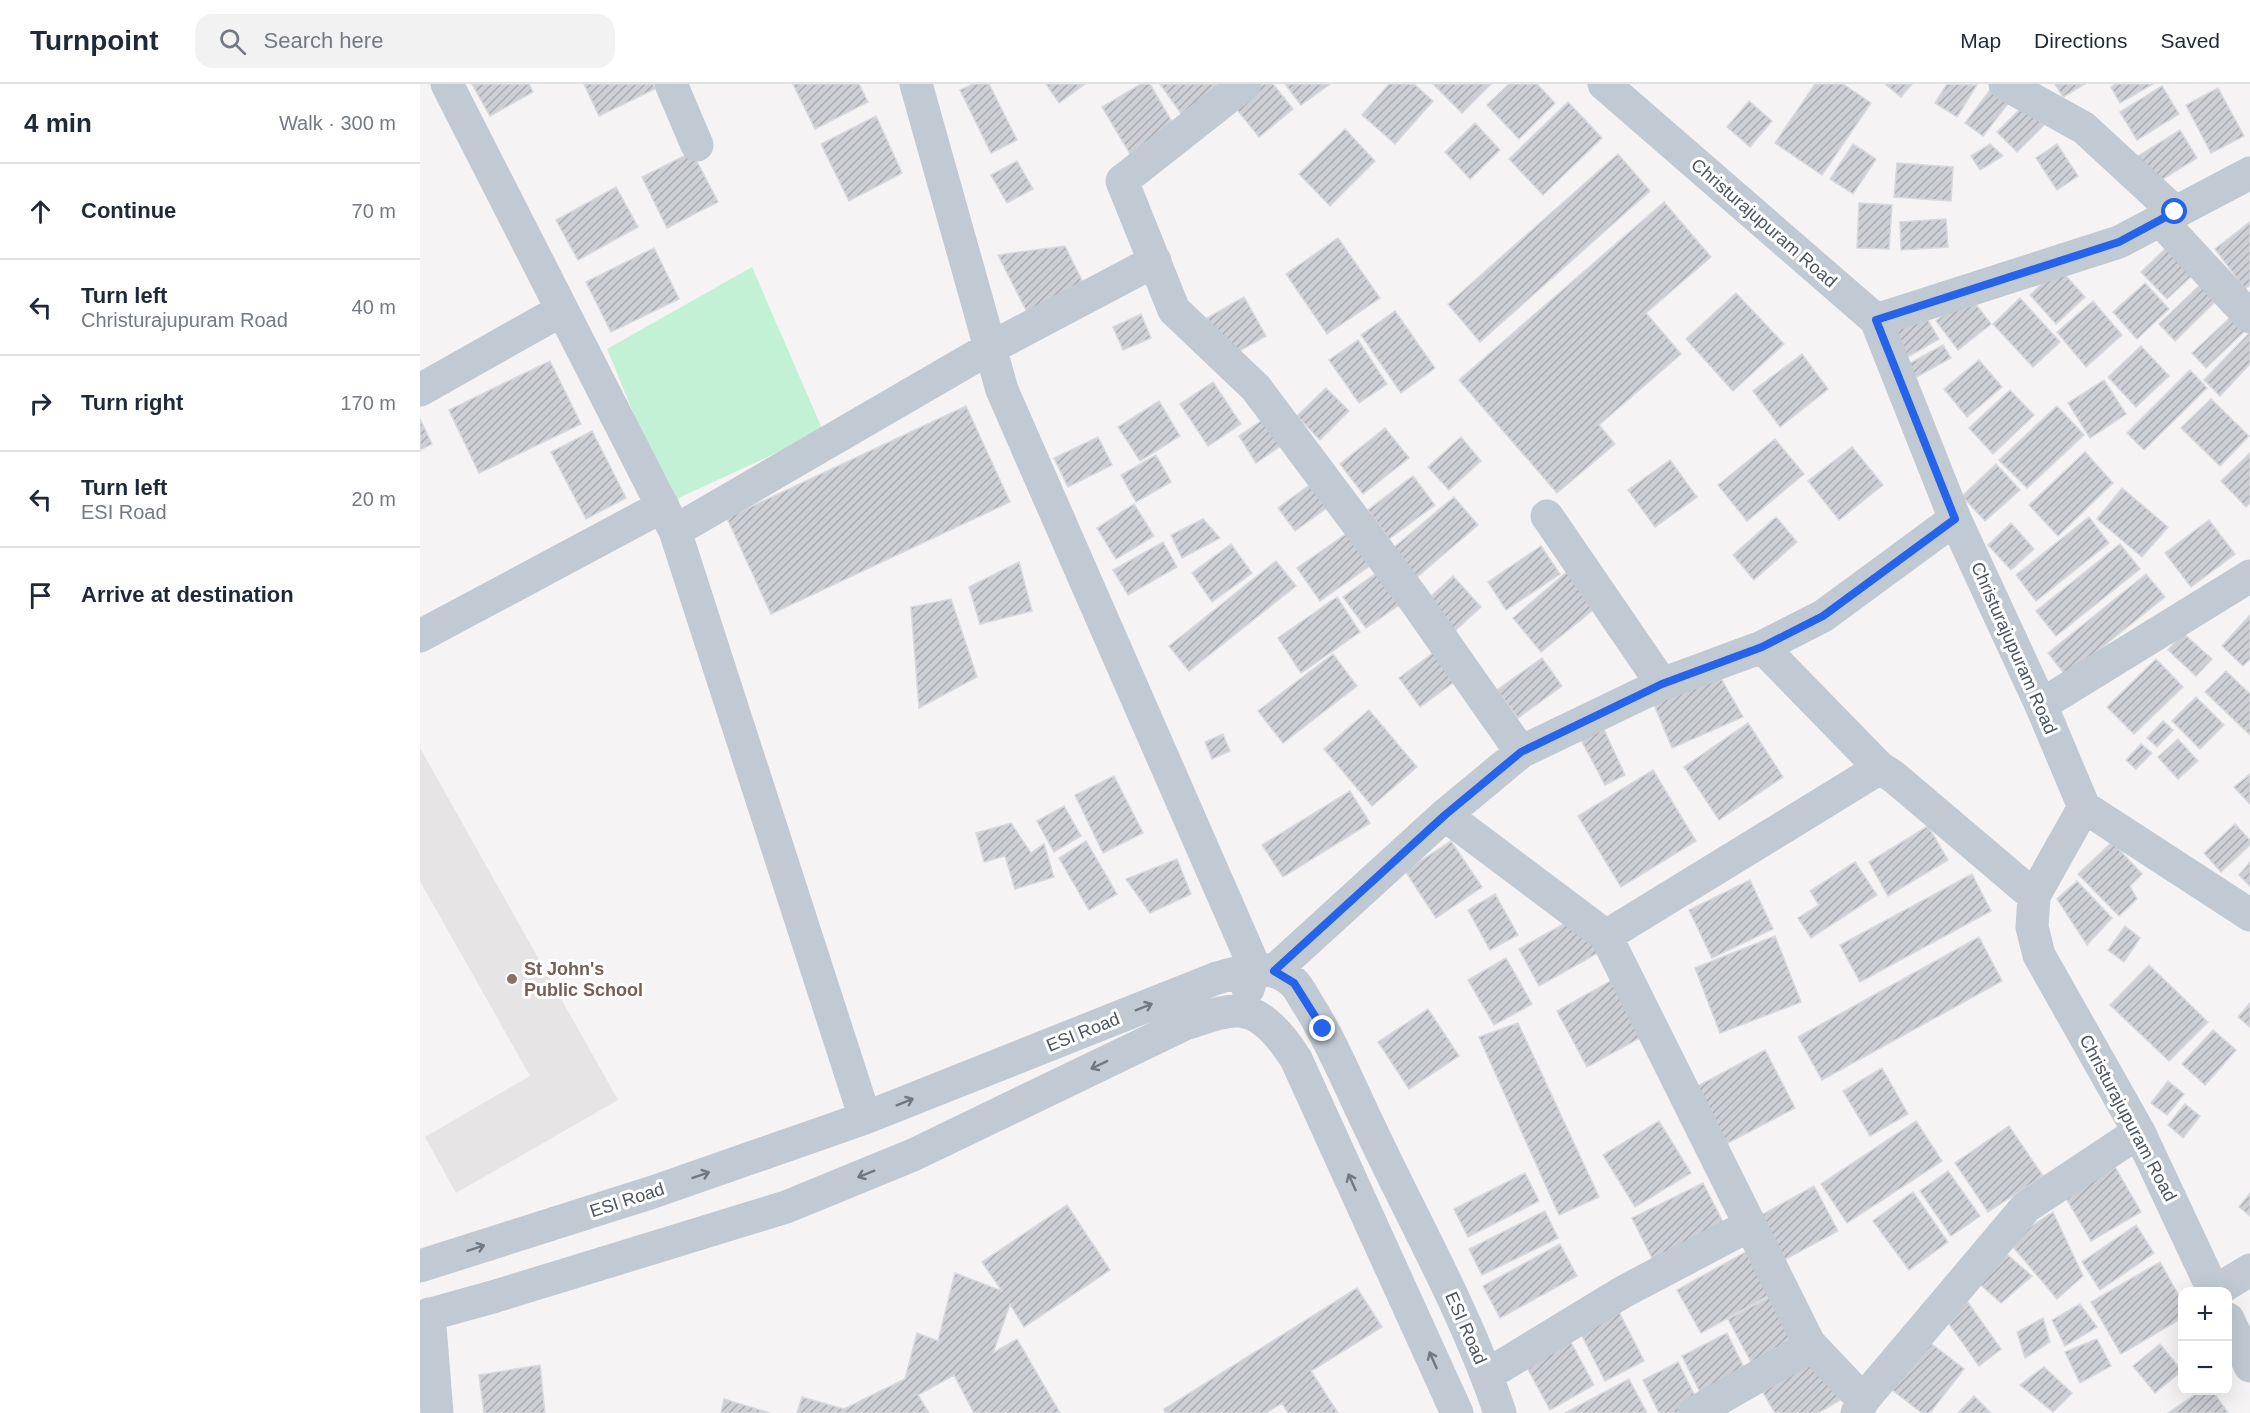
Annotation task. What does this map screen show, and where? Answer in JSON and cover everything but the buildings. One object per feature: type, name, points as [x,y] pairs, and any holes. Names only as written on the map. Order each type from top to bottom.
[{"type":"street","points":[[447,84],[669,519],[865,1118]]},
{"type":"street","points":[[671,84],[697,145]]},
{"type":"street","points":[[916,84],[1002,390],[1265,970]]},
{"type":"street","points":[[1245,84],[1122,181],[1174,310],[1256,388],[1413,598],[1521,752]]},
{"type":"street","name":"Christurajupuram Road","points":[[1604,84],[1876,320],[1955,519],[2041,705],[2084,807],[2034,896],[2032,927],[2039,955],[2139,1132],[2212,1287]]},
{"type":"street","points":[[2005,84],[2084,128],[2167,216],[2250,317]]},
{"type":"street","points":[[1876,320],[2119,242],[2250,173]]},
{"type":"street","points":[[420,636],[669,519],[1155,261]]},
{"type":"street","points":[[420,390],[562,310]]},
{"type":"street","points":[[1546,516],[1662,684]]},
{"type":"street","points":[[1457,1413],[1296,1059],[1283,1039],[1264,1021],[1241,1011],[1265,970],[1521,752],[1662,684],[1762,647],[1823,616],[1955,519]]},
{"type":"street","points":[[2041,705],[2250,576]]},
{"type":"street","points":[[1762,647],[1880,768],[1894,777],[2034,896]]},
{"type":"street","points":[[1605,936],[1880,768]]},
{"type":"street","points":[[2084,807],[2250,915]]},
{"type":"street","points":[[1445,815],[1605,936],[1809,1343],[1860,1406],[2026,1207],[2139,1132]]},
{"type":"street","name":"ESI Road","points":[[420,1266],[653,1192],[865,1118],[1217,978],[1265,970],[1294,983],[1323,1029],[1404,1202],[1438,1266],[1487,1375],[1500,1413]]},
{"type":"street","name":"ESI Road","points":[[424,1316],[786,1207],[913,1155],[1185,1024],[1218,1014],[1241,1011]]},
{"type":"street","points":[[1487,1375],[1623,1292],[1750,1225]]},
{"type":"street","points":[[2222,1287],[2250,1270]]},
{"type":"street","points":[[424,1316],[437,1413]]},
{"type":"street","points":[[2232,1328],[2250,1366]]},
{"type":"street","points":[[1694,1413],[1804,1350],[1809,1343]]},
{"type":"shaded area","name":"St John's Public School","points":[[420,748],[618,1100],[456,1193],[425,1137],[530,1076],[420,881]]},
{"type":"green space","points":[[752,267],[823,431],[670,502],[607,349]]},
{"type":"place","name":"St John's Public School","points":[[512,979]]},
{"type":"route","points":[[1323,1029],[1294,983],[1274,971],[1445,815],[1521,752],[1662,684],[1762,647],[1823,616],[1955,519],[1876,320],[2119,242],[2175,212]]}]
